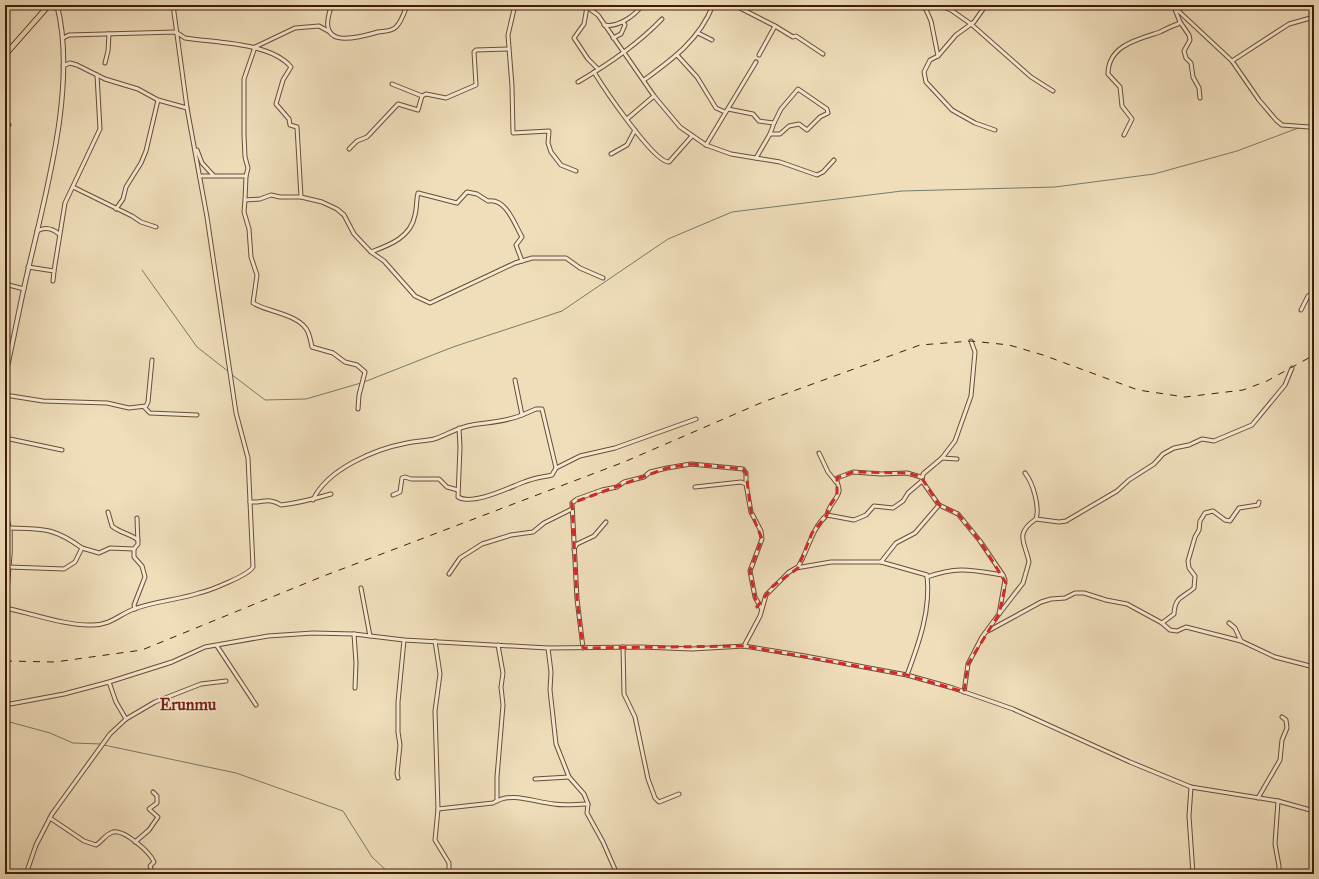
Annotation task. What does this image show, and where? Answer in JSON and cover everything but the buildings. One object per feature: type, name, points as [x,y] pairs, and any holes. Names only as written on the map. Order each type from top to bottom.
[{"type":"main road","points":[[5,55],[49,5]]},
{"type":"street","points":[[5,376],[59,122],[64,66],[63,38],[57,5]]},
{"type":"street","points":[[5,608],[81,625],[93,625],[110,622],[135,609],[170,599],[200,593],[252,570],[254,563],[248,458],[236,413],[173,5]]},
{"type":"street","points":[[330,32],[326,23],[332,5]]},
{"type":"street","points":[[358,409],[359,395],[365,372],[357,365],[345,362],[333,353],[312,347],[307,331],[297,321],[272,310],[262,309],[252,303],[257,275],[251,257],[248,229],[244,212],[246,200],[246,176],[248,168],[245,157],[244,135],[244,79],[255,47],[296,28],[319,26],[330,32],[333,36],[352,39],[392,30],[404,15],[407,5]]},
{"type":"street","points":[[515,5],[508,29],[508,49],[512,86],[513,133],[549,131],[548,143],[551,152],[561,165],[576,171]]},
{"type":"street","points":[[604,25],[610,26],[623,22],[642,5]]},
{"type":"street","points":[[644,80],[677,56],[703,27],[713,5]]},
{"type":"street","points":[[735,5],[790,35],[796,36],[823,54]]},
{"type":"street","points":[[924,5],[931,21],[938,56]]},
{"type":"street","points":[[938,5],[951,10],[971,24],[1031,77],[1053,91]]},
{"type":"street","points":[[986,5],[971,24],[956,35],[938,56],[930,60],[924,72],[926,82],[952,110],[975,123],[994,130]]},
{"type":"street","points":[[586,6],[598,16],[654,96],[680,127],[706,145],[731,154],[780,162],[816,175],[823,172],[834,160]]},
{"type":"street","points":[[586,6],[584,24],[574,38],[598,69]]},
{"type":"street","points":[[1173,6],[1180,22],[1189,35],[1190,40],[1184,51],[1186,58],[1191,63],[1193,77],[1199,88],[1200,98]]},
{"type":"street","points":[[1173,6],[1232,61],[1259,100],[1276,120],[1282,125],[1309,127],[1314,129]]},
{"type":"street","points":[[1232,61],[1288,24],[1314,17]]},
{"type":"street","points":[[578,82],[633,46],[662,19]]},
{"type":"street","points":[[613,38],[621,34],[625,25],[623,22]]},
{"type":"street","points":[[1124,135],[1132,120],[1122,106],[1120,87],[1108,74],[1111,61],[1119,49],[1128,43],[1162,31],[1180,22]]},
{"type":"street","points":[[759,55],[774,26]]},
{"type":"street","points":[[63,38],[69,35],[176,32],[185,38],[255,47],[287,62],[291,67],[283,80],[276,104],[289,119],[290,125],[296,127],[300,197]]},
{"type":"street","points":[[698,33],[712,40]]},
{"type":"street","points":[[105,64],[108,51],[109,34]]},
{"type":"street","points":[[392,84],[422,96],[426,94],[446,98],[476,85],[474,52],[485,48],[508,49]]},
{"type":"street","points":[[677,56],[697,77],[716,108],[724,112]]},
{"type":"street","points":[[706,145],[724,112],[728,109],[756,62]]},
{"type":"street","points":[[64,66],[70,63],[77,64],[97,75],[138,89],[158,100],[188,108]]},
{"type":"street","points":[[594,72],[608,96],[627,119],[641,140],[666,162],[669,162],[692,136]]},
{"type":"street","points":[[53,281],[59,234],[65,203],[100,129],[97,75]]},
{"type":"street","points":[[756,158],[770,134],[781,109],[798,90],[826,109],[828,114],[820,117],[807,130],[799,124],[789,126],[780,134],[770,134]]},
{"type":"street","points":[[349,149],[356,141],[368,137],[398,104],[418,110],[422,96]]},
{"type":"street","points":[[627,119],[654,96]]},
{"type":"street","points":[[116,209],[123,199],[126,187],[146,151],[158,100]]},
{"type":"street","points":[[728,109],[753,114],[759,121],[774,123]]},
{"type":"street","points":[[5,122],[9,125]]},
{"type":"street","points":[[611,154],[627,145],[635,130]]},
{"type":"street","points":[[195,147],[202,163],[213,175]]},
{"type":"street","points":[[200,176],[246,176]]},
{"type":"street","points":[[73,188],[141,222],[156,227]]},
{"type":"street","points":[[371,252],[392,245],[406,233],[413,222],[418,194],[457,203],[466,192],[477,194],[488,201],[495,200],[502,204],[522,237],[516,246],[522,261]]},
{"type":"street","points":[[246,200],[260,199],[271,195],[280,197],[300,197],[322,202],[337,209],[348,221],[354,234],[371,252],[384,261],[415,296],[430,303],[522,261],[532,258],[566,258],[580,268],[603,278]]},
{"type":"street","points":[[37,231],[47,229],[55,230],[59,234]]},
{"type":"street","points":[[28,267],[54,271]]},
{"type":"street","points":[[5,284],[24,288]]},
{"type":"street","points":[[1301,310],[1308,296],[1314,292]]},
{"type":"street","points":[[827,515],[854,520],[866,516],[874,506],[893,508],[903,501],[908,493],[922,479],[923,474],[942,458],[955,441],[971,396],[975,352],[971,341]]},
{"type":"street","points":[[5,395],[43,401],[107,403],[129,408],[144,407],[148,402],[152,360]]},
{"type":"street","points":[[964,692],[968,664],[982,637],[988,631],[1022,583],[1029,562],[1022,546],[1022,537],[1026,526],[1036,519],[1059,522],[1066,521],[1117,491],[1129,480],[1154,464],[1163,454],[1174,448],[1189,445],[1202,439],[1214,441],[1252,425],[1285,385],[1292,368]]},
{"type":"street","points":[[515,380],[522,415]]},
{"type":"street","points":[[144,407],[150,413],[197,415]]},
{"type":"street","points":[[313,500],[318,490],[353,462],[384,449],[407,443],[433,440],[459,428],[471,425],[508,421],[536,408],[542,409],[556,468]]},
{"type":"street","points":[[459,428],[460,447],[458,497],[461,499],[487,496],[525,481],[552,475],[556,468],[580,456],[615,448],[696,419]]},
{"type":"street","points":[[5,438],[62,450]]},
{"type":"street","points":[[798,568],[812,533],[827,515],[829,507],[839,491],[836,482],[828,472],[819,453]]},
{"type":"street","points":[[942,458],[957,459]]},
{"type":"street","points":[[583,648],[577,604],[572,503],[576,499],[602,490],[617,487],[624,482],[644,477],[650,472],[691,464],[742,469],[746,472],[746,484],[752,512],[761,531],[762,539],[750,571],[755,597],[762,608]]},
{"type":"street","points":[[836,482],[837,478],[854,472],[881,474],[907,473],[922,479],[939,505],[958,514],[980,541],[986,553],[996,562],[1006,583],[999,614]]},
{"type":"street","points":[[1025,472],[1030,478],[1038,506],[1036,519]]},
{"type":"street","points":[[393,495],[400,492],[402,478],[405,477],[439,479],[447,487],[458,490]]},
{"type":"street","points":[[695,487],[741,482],[746,484]]},
{"type":"street","points":[[250,502],[269,500],[276,501],[281,505],[313,500],[331,494]]},
{"type":"street","points":[[1162,623],[1174,614],[1175,604],[1178,600],[1194,588],[1195,576],[1189,568],[1188,562],[1195,537],[1199,530],[1200,521],[1205,513],[1210,510],[1225,520],[1230,521],[1238,508],[1258,505],[1259,502]]},
{"type":"street","points":[[881,562],[896,543],[915,533],[939,505]]},
{"type":"street","points":[[449,574],[460,558],[482,544],[517,533],[533,532],[544,523],[572,509]]},
{"type":"street","points":[[5,510],[9,567],[5,612]]},
{"type":"street","points":[[108,512],[112,526],[122,532],[131,534],[138,540]]},
{"type":"street","points":[[135,609],[134,605],[145,577],[142,566],[134,557],[134,549],[137,547],[138,540],[137,518]]},
{"type":"street","points":[[574,549],[577,544],[594,536],[606,522]]},
{"type":"street","points":[[7,526],[49,529],[68,538],[82,548],[99,552],[110,548],[134,549]]},
{"type":"street","points":[[9,567],[64,568],[75,562],[82,548]]},
{"type":"street","points":[[744,646],[760,616],[766,595],[773,586],[789,572],[798,568],[831,562],[881,562],[908,570],[923,572],[927,577],[928,604],[915,653],[907,675]]},
{"type":"street","points":[[927,577],[955,569],[971,569],[1002,575]]},
{"type":"street","points":[[360,588],[370,636]]},
{"type":"street","points":[[988,631],[1041,602],[1051,599],[1065,598],[1075,593],[1091,594],[1106,600],[1126,604],[1162,623],[1170,630],[1177,631],[1186,627],[1241,641],[1275,657],[1314,667]]},
{"type":"street","points":[[1229,623],[1235,628],[1241,641]]},
{"type":"street","points":[[5,705],[64,694],[109,682],[172,662],[205,647],[268,636],[313,633],[354,634],[404,640],[548,648],[623,647],[692,649],[744,646],[907,675],[964,692],[1013,709],[1130,762],[1191,787],[1278,801],[1314,811]]},
{"type":"street","points":[[354,634],[356,663],[355,688]]},
{"type":"street","points":[[398,778],[397,774],[400,746],[398,732],[398,702],[404,640]]},
{"type":"street","points":[[435,641],[440,674],[435,711],[438,809],[435,840],[448,863],[449,874]]},
{"type":"street","points":[[497,801],[497,777],[503,705],[501,687],[503,666],[498,645]]},
{"type":"street","points":[[216,646],[256,705]]},
{"type":"street","points":[[623,647],[624,694],[635,717],[648,779],[659,802],[679,794]]},
{"type":"street","points":[[548,648],[551,672],[550,690],[556,744],[568,777],[584,794],[588,804],[587,813],[603,842],[617,874]]},
{"type":"street","points":[[26,874],[36,845],[50,818],[110,734],[126,719],[167,696],[201,684],[226,681]]},
{"type":"street","points":[[109,682],[116,702],[126,719]]},
{"type":"street","points":[[5,716],[7,874]]},
{"type":"street","points":[[1258,798],[1282,755],[1281,743],[1287,725],[1286,720],[1282,717]]},
{"type":"street","points":[[536,779],[568,777]]},
{"type":"street","points":[[1191,787],[1189,816],[1193,874]]},
{"type":"street","points":[[135,842],[149,830],[158,817],[149,809],[156,803],[157,796],[153,792]]},
{"type":"street","points":[[438,809],[493,803],[519,797],[554,804],[588,804]]},
{"type":"street","points":[[1278,801],[1275,850],[1279,874]]},
{"type":"street","points":[[50,818],[84,841],[96,845],[105,835],[115,831],[121,833],[150,854],[154,862],[150,866],[152,874]]},
{"type":"street","points":[[481,874],[510,874]]},
{"type":"highlighted area","points":[[691,464],[743,469],[746,473],[751,512],[762,539],[750,571],[757,607],[773,586],[798,568],[812,533],[827,515],[829,507],[837,495],[837,478],[853,472],[907,473],[921,477],[939,505],[958,514],[980,541],[1006,583],[999,614],[968,664],[964,692],[907,675],[744,646],[583,648],[577,599],[572,503],[667,468]]},
{"type":"waterway","points":[[1306,126],[1314,123]]},
{"type":"waterway","points":[[364,382],[453,347],[562,311],[668,239],[732,212],[902,191],[1055,187],[1154,174],[1237,151],[1301,127]]},
{"type":"waterway","points":[[142,270],[197,347],[229,372]]},
{"type":"waterway","points":[[231,374],[265,400],[306,399],[361,383]]},
{"type":"waterway","points":[[6,721],[50,733],[73,743],[101,744]]},
{"type":"waterway","points":[[104,745],[236,773],[343,811],[372,857],[390,874]]},
{"type":"railway","points":[[5,661],[55,662],[142,650],[321,577],[624,462],[763,402],[920,345],[971,341],[1009,345],[1043,355],[1138,390],[1185,397],[1243,390],[1267,381],[1314,355]]},
{"type":"district","name":"Erunmu","points":[[188,704]]}]
